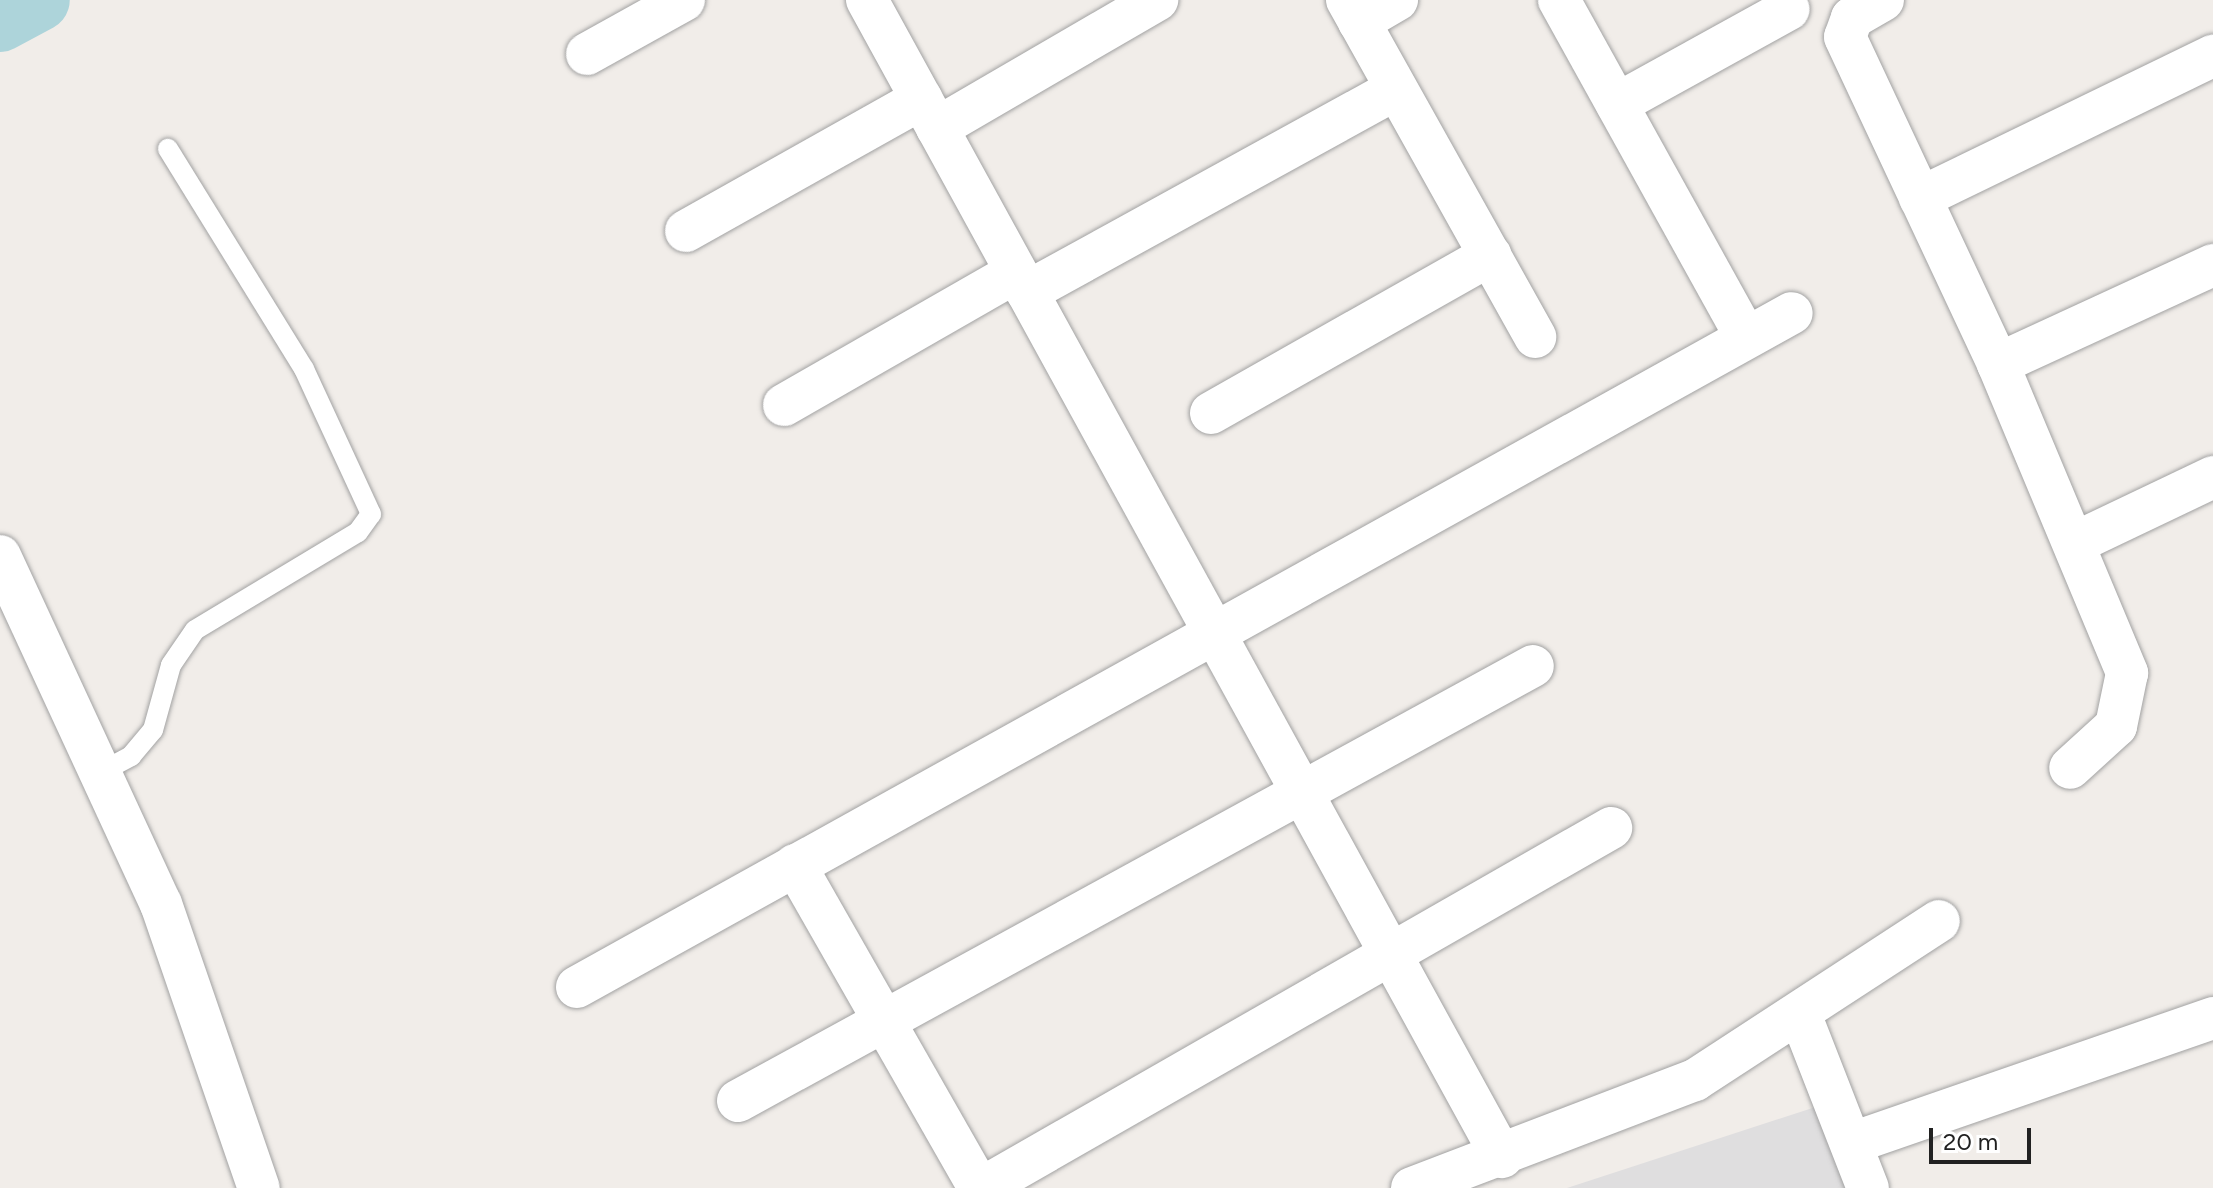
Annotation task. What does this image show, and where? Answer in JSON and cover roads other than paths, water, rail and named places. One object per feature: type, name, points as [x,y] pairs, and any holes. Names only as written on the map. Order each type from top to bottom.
[{"type":"street","points":[[587,54],[684,0]]},
{"type":"street","points":[[867,0],[1502,1157]]},
{"type":"street","points":[[686,231],[1157,0]]},
{"type":"street","points":[[1397,0],[1353,11],[1535,337]]},
{"type":"street","points":[[1559,0],[1746,337]]},
{"type":"street","points":[[1883,0],[1852,18],[1845,37],[1998,364],[2119,641],[2127,691],[2116,726],[2070,768]]},
{"type":"street","points":[[1617,104],[1789,9]]},
{"type":"street","points":[[1920,198],[2213,56]]},
{"type":"street","points":[[784,405],[1396,89]]},
{"type":"street","points":[[1211,413],[1490,255]]},
{"type":"street","points":[[1998,364],[2213,265]]},
{"type":"street","points":[[577,987],[1792,313]]},
{"type":"street","points":[[2077,542],[2213,477]]},
{"type":"street","points":[[0,556],[105,770],[199,1006],[259,1188]]},
{"type":"street","points":[[738,1101],[1533,666]]},
{"type":"street","points":[[795,865],[980,1188],[1611,828]]},
{"type":"street","points":[[1412,1188],[1502,1157],[1808,1031],[1939,921]]},
{"type":"street","points":[[1855,1142],[2213,1018]]},
{"type":"street","points":[[1808,1031],[1855,1142],[1868,1188]]},
{"type":"lane","points":[[105,770],[131,756],[153,730],[171,665],[195,630],[358,532],[371,514],[304,369],[168,149]]},
{"type":"waterway","points":[[0,21],[39,0]]}]
